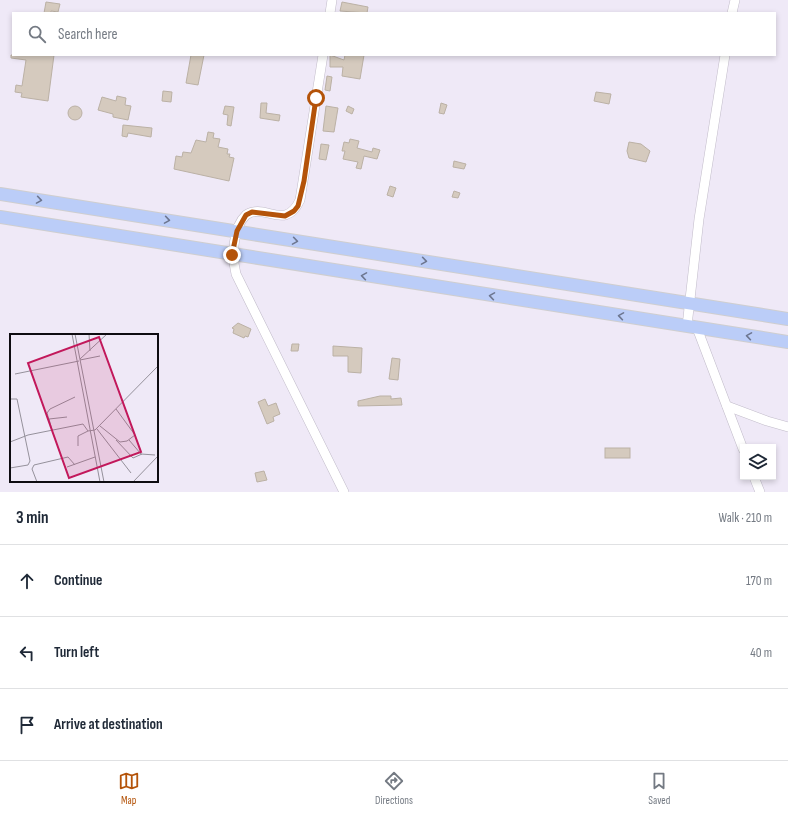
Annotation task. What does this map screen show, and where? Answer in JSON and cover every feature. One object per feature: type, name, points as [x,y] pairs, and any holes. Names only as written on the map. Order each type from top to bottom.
[{"type":"main road","points":[[0,194],[788,319]]},
{"type":"main road","points":[[0,217],[788,342]]},
{"type":"street","points":[[330,12],[332,0]]},
{"type":"street","points":[[732,12],[735,0]]},
{"type":"street","points":[[323,56],[304,181],[298,206],[294,211],[285,216],[249,213],[243,218],[237,231],[232,255],[236,274],[344,492]]},
{"type":"street","points":[[725,56],[699,219],[690,304],[692,327],[741,444]]},
{"type":"street","points":[[726,406],[767,421],[788,426]]},
{"type":"street","points":[[755,480],[760,492]]},
{"type":"building","points":[[46,2],[60,4],[58,12],[44,12]]},
{"type":"building","points":[[342,2],[368,7],[367,12],[340,11]]},
{"type":"building","points":[[11,55],[54,56],[48,101],[21,97],[22,93],[15,92],[16,85],[22,86],[26,60],[11,58]]},
{"type":"building","points":[[191,56],[204,56],[198,85],[186,83]]},
{"type":"building","points":[[330,56],[344,60],[345,56],[364,56],[360,79],[342,76],[343,67],[330,67]]},
{"type":"building","points":[[327,76],[332,77],[330,91],[325,90]]},
{"type":"building","points":[[163,91],[172,92],[171,102],[162,101]]},
{"type":"building","points":[[596,92],[611,94],[609,104],[594,101]]},
{"type":"building","points":[[117,96],[126,98],[125,105],[131,106],[128,120],[113,117],[113,114],[98,110],[102,97],[116,101]]},
{"type":"building","points":[[261,103],[267,103],[266,113],[280,115],[279,121],[260,118]]},
{"type":"building","points":[[441,103],[447,105],[444,114],[439,113]]},
{"type":"building","points":[[72,106],[78,106],[82,110],[82,116],[78,120],[72,120],[68,116],[68,110]]},
{"type":"building","points":[[225,106],[234,107],[231,126],[227,125],[228,115],[223,114]]},
{"type":"building","points":[[326,106],[338,108],[334,132],[323,131]]},
{"type":"building","points":[[348,106],[354,109],[352,114],[346,111]]},
{"type":"building","points":[[123,125],[152,128],[151,137],[128,133],[127,137],[122,136]]},
{"type":"building","points":[[208,132],[214,133],[213,138],[220,139],[218,147],[228,149],[227,154],[230,154],[229,157],[234,158],[229,181],[174,169],[176,156],[182,157],[183,152],[191,153],[196,140],[206,142]]},
{"type":"building","points":[[350,139],[359,141],[357,148],[372,152],[373,148],[380,150],[377,159],[364,156],[361,169],[356,168],[358,162],[343,159],[345,151],[342,151],[344,142],[349,143]]},
{"type":"building","points":[[629,142],[641,144],[650,151],[646,162],[629,158],[627,151]]},
{"type":"building","points":[[321,144],[329,145],[326,160],[319,159]]},
{"type":"building","points":[[454,161],[466,164],[464,169],[453,167]]},
{"type":"building","points":[[390,186],[396,188],[393,197],[387,195]]},
{"type":"building","points":[[454,191],[460,193],[458,198],[452,197]]},
{"type":"building","points":[[238,323],[251,329],[248,337],[245,336],[244,338],[233,333],[234,329],[232,328]]},
{"type":"building","points":[[292,344],[299,344],[298,351],[291,351]]},
{"type":"building","points":[[333,346],[362,348],[361,373],[348,372],[348,356],[333,356]]},
{"type":"building","points":[[392,358],[400,359],[398,380],[389,379]]},
{"type":"building","points":[[380,396],[391,396],[391,399],[401,398],[402,405],[358,406],[358,401]]},
{"type":"building","points":[[265,399],[268,406],[276,403],[280,414],[273,417],[274,421],[267,424],[258,402]]},
{"type":"building","points":[[605,448],[630,448],[630,458],[605,458]]},
{"type":"building","points":[[264,471],[267,480],[257,482],[255,473]]},
{"type":"route","points":[[232,255],[237,231],[246,215],[252,212],[285,216],[294,211],[298,206],[304,181],[316,98]]}]
